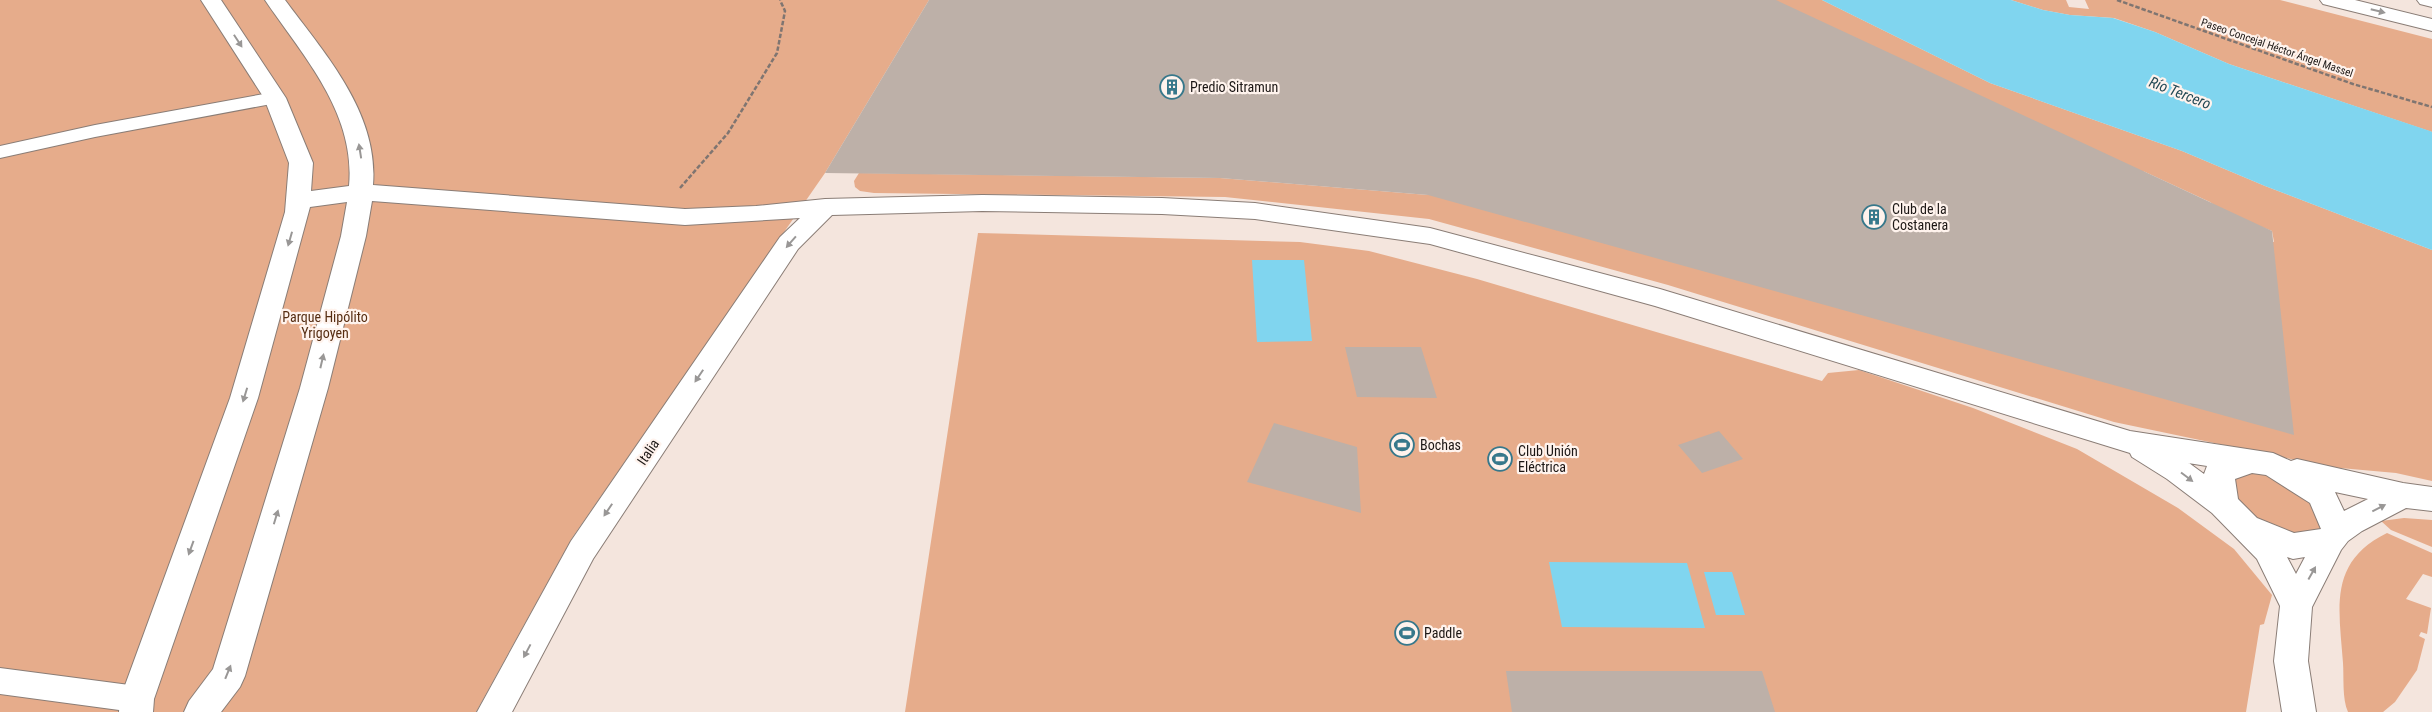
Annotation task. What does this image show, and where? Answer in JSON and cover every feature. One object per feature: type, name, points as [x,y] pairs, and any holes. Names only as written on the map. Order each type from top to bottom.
[{"type":"street","points":[[136,705],[244,398],[297,212],[301,163],[275,98],[211,0]]},
{"type":"street","points":[[201,712],[228,676],[317,383],[362,192],[362,158],[354,123],[330,78],[275,0]]},
{"type":"street","points":[[2330,0],[2432,25]]},
{"type":"street","points":[[2427,0],[2432,1]]},
{"type":"street","points":[[298,201],[362,192],[685,216],[756,214],[825,207],[982,204],[1179,206],[1255,211],[1430,236],[1660,298],[2130,442],[2263,463],[2418,497]]},
{"type":"street","name":"Italia","points":[[494,712],[582,550],[789,243],[825,207]]},
{"type":"street","points":[[2130,442],[2178,471],[2223,504],[2268,550],[2296,606]]},
{"type":"street","points":[[2223,504],[2219,472],[2263,463],[2322,495],[2333,537]]},
{"type":"street","points":[[2300,709],[2291,661],[2296,606],[2333,537],[2351,522],[2418,497]]},
{"type":"street","points":[[2246,527],[2293,546],[2333,537]]},
{"type":"lane","points":[[0,152],[95,131],[275,98]]},
{"type":"lane","points":[[0,681],[136,705]]},
{"type":"path","points":[[656,215],[728,133],[777,53],[785,11],[780,0]]},
{"type":"path","name":"Paseo Concejal Héctor Ángel Massel","points":[[2118,0],[2353,84],[2432,107]]},
{"type":"green space","name":"Parque Hipólito Yrigoyen","points":[[0,0],[929,0],[825,173],[572,538],[476,712],[0,712]]},
{"type":"green space","name":"Club de la Costanera","points":[[1743,0],[1822,0],[1990,83],[2182,151],[2265,186],[2432,250],[2432,481],[2396,473],[2329,467],[2114,422],[1668,285],[1429,219],[1225,197],[874,193],[860,191],[855,187],[854,181],[859,173],[1220,178],[1428,195]],"holes":[[[2143,171],[2210,202],[2225,213],[2272,231],[2274,242],[2230,233]]]},
{"type":"green space","points":[[2011,0],[2066,0],[2069,7],[2089,9],[2085,0],[2280,0],[2432,39],[2432,132],[2229,64],[2155,32],[2114,18],[2070,15],[2043,10]]},
{"type":"green space","name":"Club Unión Eléctrica","points":[[978,233],[1300,242],[1369,251],[1477,279],[1822,381],[1828,373],[1859,370],[1973,408],[2077,449],[2178,508],[2234,549],[2272,595],[2264,624],[2260,625],[2246,712],[905,712]]},
{"type":"green space","points":[[2260,471],[2321,509],[2320,531],[2294,538],[2257,524],[2232,499],[2234,477]]},
{"type":"green space","points":[[2404,518],[2432,520],[2432,547],[2391,530],[2381,521]]},
{"type":"green space","points":[[2387,533],[2432,553],[2432,577],[2423,574],[2406,599],[2431,608],[2427,634],[2421,632],[2419,636],[2425,639],[2417,670],[2395,702],[2383,712],[2348,712],[2344,694],[2340,624],[2341,588],[2346,572],[2355,558],[2368,545]]},
{"type":"water","name":"Río Tercero","points":[[1822,0],[2011,0],[2043,10],[2070,15],[2113,18],[2155,32],[2229,64],[2430,131],[2432,132],[2432,250],[2265,186],[2182,151],[1990,83]]},
{"type":"water","points":[[1252,260],[1304,260],[1312,341],[1257,342]]},
{"type":"water","points":[[1549,562],[1687,563],[1705,628],[1562,627]]},
{"type":"water","points":[[1704,572],[1732,572],[1745,615],[1716,615]]},
{"type":"building","name":"Club de la Costanera","points":[[929,0],[1776,0],[2272,231],[2294,435],[1428,195],[1220,178],[825,173]]},
{"type":"building","points":[[1345,347],[1421,347],[1437,398],[1357,397]]},
{"type":"building","points":[[1274,423],[1357,447],[1361,513],[1247,482]]},
{"type":"building","points":[[1719,431],[1743,459],[1702,473],[1678,445]]},
{"type":"building","points":[[1506,671],[1762,671],[1775,712],[1512,712]]},
{"type":"place","name":"Predio Sitramun","points":[[1172,87]]},
{"type":"place","name":"Club de la Costanera","points":[[1874,217]]},
{"type":"place","name":"Bochas","points":[[1402,445]]},
{"type":"place","name":"Club Unión Eléctrica","points":[[1500,459]]},
{"type":"place","name":"Paddle","points":[[1407,633]]}]
